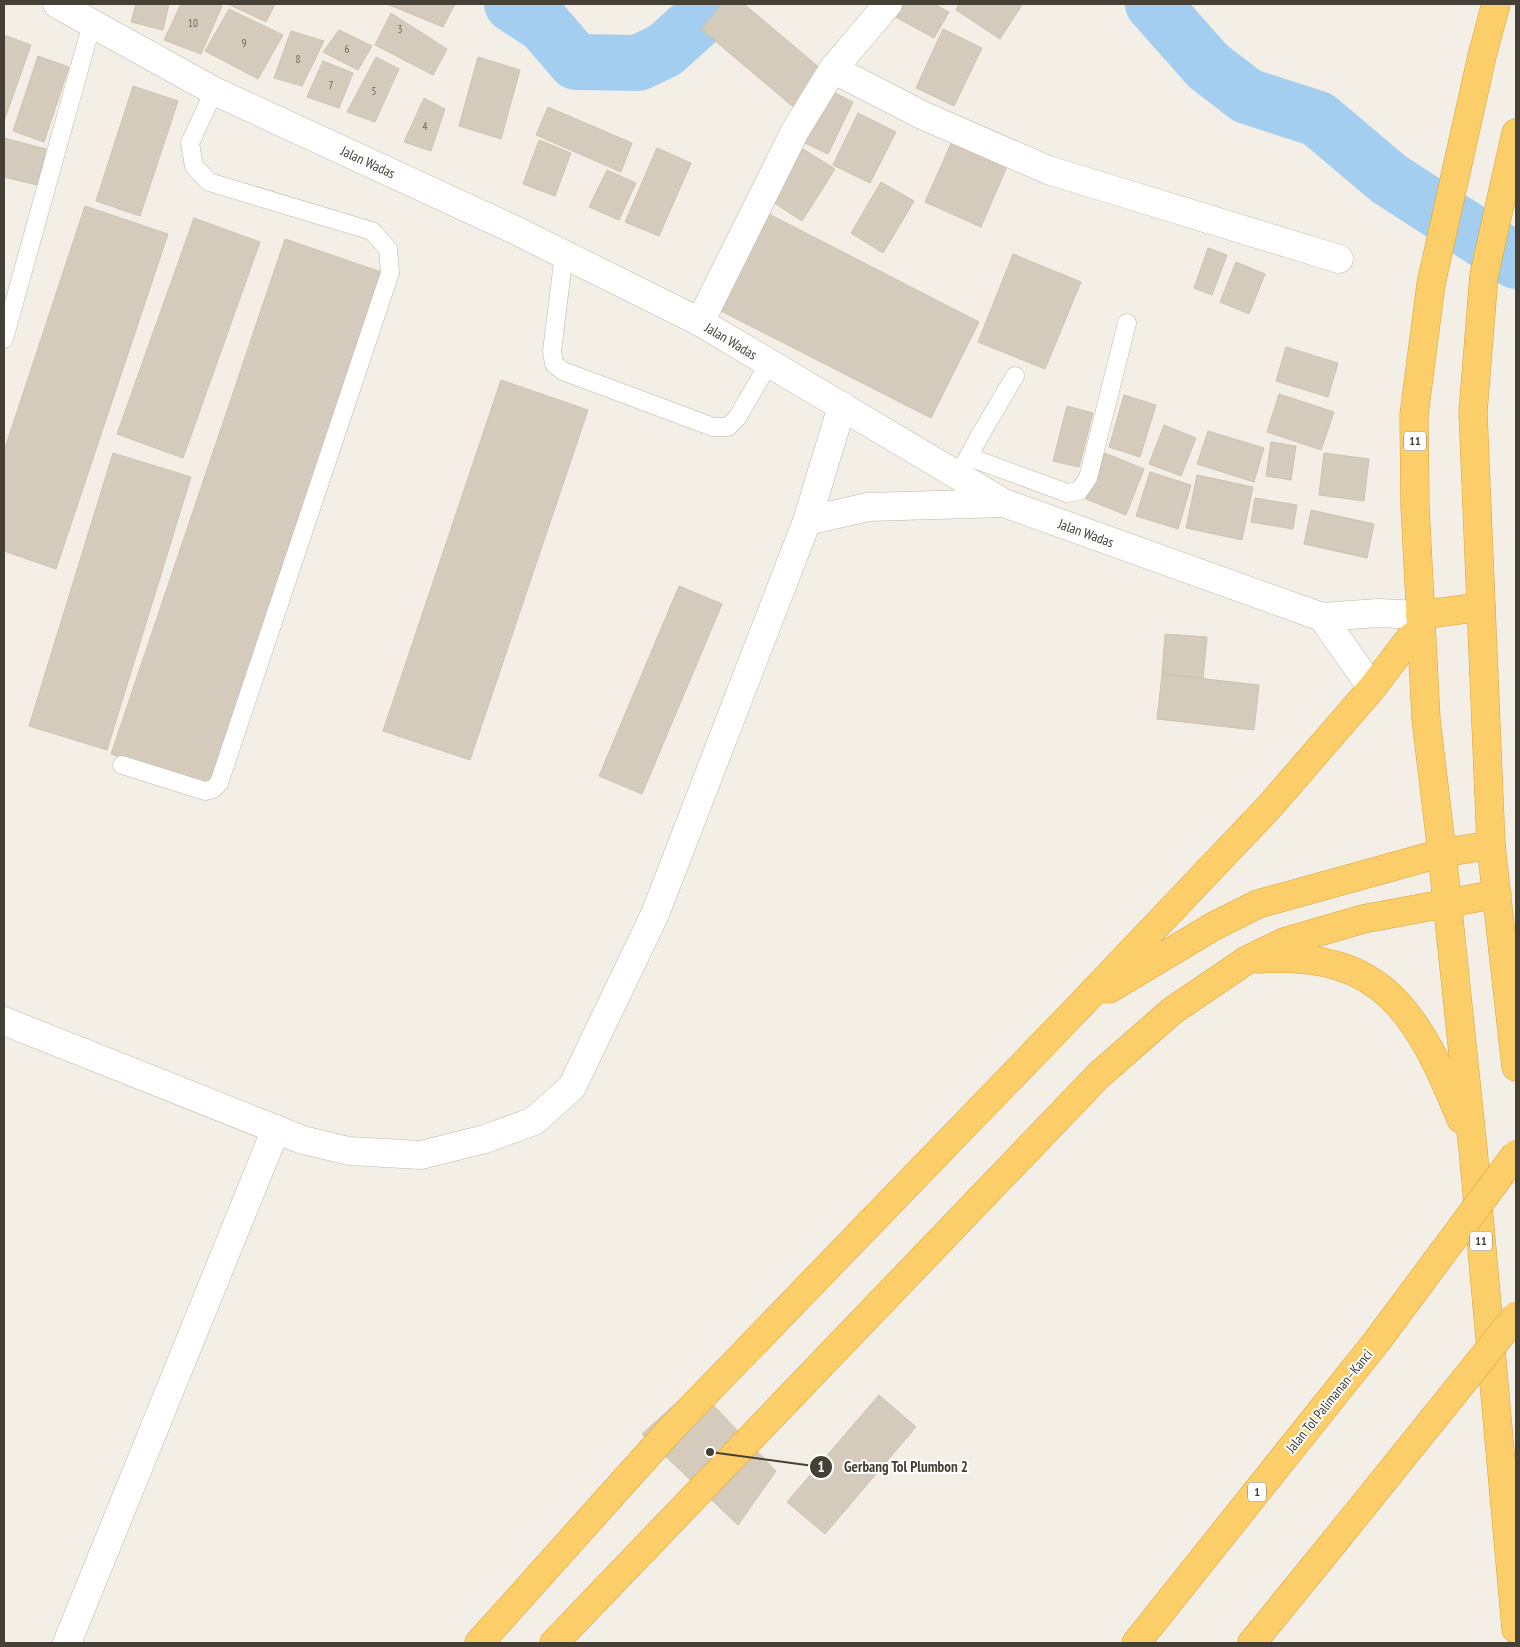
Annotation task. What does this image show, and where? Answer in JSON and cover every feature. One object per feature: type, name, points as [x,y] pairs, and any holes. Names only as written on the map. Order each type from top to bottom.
[{"type":"highway","name":"11","points":[[1496,4],[1430,284],[1414,415],[1420,622],[1426,719],[1448,904],[1473,1149],[1516,1629]]},
{"type":"highway","points":[[1516,133],[1484,275],[1473,412],[1491,845],[1516,1067]]},
{"type":"highway","points":[[478,1643],[670,1430],[1076,1010],[1270,806],[1372,688],[1420,622],[1481,607]]},
{"type":"highway","points":[[1076,1010],[1172,950],[1258,904],[1442,853],[1491,845]]},
{"type":"highway","points":[[554,1643],[1099,1075],[1172,1011],[1247,960],[1284,942],[1364,919],[1497,894]]},
{"type":"highway","points":[[1247,960],[1282,957],[1322,961],[1359,974],[1380,986],[1422,1033],[1437,1061],[1473,1149]]},
{"type":"highway","name":"Jalan Tol Palimanan–Kanci","points":[[1136,1643],[1377,1341],[1516,1154]]},
{"type":"highway","points":[[1252,1643],[1516,1316]]},
{"type":"street","name":"Jalan Wadas","points":[[57,4],[214,91],[515,230],[700,322],[842,406],[964,466],[1004,503],[1322,617],[1378,613],[1420,622]]},
{"type":"street","points":[[700,322],[795,131],[833,69],[888,4]]},
{"type":"street","points":[[833,69],[922,115],[1048,170],[1339,259]]},
{"type":"street","points":[[4,1022],[303,1140],[348,1151],[421,1155],[485,1139],[534,1121],[572,1087],[655,914],[807,521],[842,406]]},
{"type":"street","points":[[807,521],[868,507],[1004,503]]},
{"type":"street","points":[[1322,617],[1372,688]]},
{"type":"street","points":[[68,1643],[276,1129]]},
{"type":"lane","points":[[4,339],[92,23]]},
{"type":"lane","points":[[122,765],[205,791],[213,789],[219,783],[390,274],[388,249],[372,231],[209,182],[194,166],[190,143],[214,91]]},
{"type":"lane","points":[[564,254],[552,351],[554,364],[563,371],[714,427],[728,427],[737,418],[768,363]]},
{"type":"lane","points":[[1016,376],[979,436],[964,466],[1067,493],[1079,491],[1088,478],[1127,323]]},
{"type":"building","points":[[136,4],[169,4],[163,30],[131,22]]},
{"type":"building","points":[[181,4],[217,4],[222,6],[201,54],[164,40]]},
{"type":"building","points":[[228,4],[275,4],[266,22]]},
{"type":"building","points":[[387,4],[455,4],[443,27]]},
{"type":"building","points":[[722,4],[744,4],[827,74],[797,110],[701,29]]},
{"type":"building","points":[[893,4],[934,4],[949,12],[934,38],[888,13]]},
{"type":"building","points":[[959,4],[1022,5],[1000,39],[956,10]]},
{"type":"building","points":[[229,9],[283,35],[258,79],[205,51]]},
{"type":"building","points":[[391,13],[447,49],[433,75],[375,45]]},
{"type":"building","points":[[943,29],[982,48],[954,106],[916,88]]},
{"type":"building","points":[[339,30],[372,46],[358,70],[323,52]]},
{"type":"building","points":[[291,31],[324,41],[302,86],[274,78]]},
{"type":"building","points":[[4,35],[31,45],[4,121]]},
{"type":"building","points":[[38,56],[69,67],[44,142],[13,131]]},
{"type":"building","points":[[376,57],[399,69],[375,122],[347,112]]},
{"type":"building","points":[[478,57],[520,70],[501,139],[459,126]]},
{"type":"building","points":[[323,61],[353,73],[339,108],[307,97]]},
{"type":"building","points":[[133,86],[178,101],[140,216],[96,201]]},
{"type":"building","points":[[829,90],[853,102],[828,154],[803,142]]},
{"type":"building","points":[[424,98],[445,109],[431,151],[404,142]]},
{"type":"building","points":[[548,107],[632,143],[621,172],[536,135]]},
{"type":"building","points":[[858,113],[896,132],[870,183],[833,165]]},
{"type":"building","points":[[4,138],[46,149],[37,185],[4,177]]},
{"type":"building","points":[[953,139],[1008,164],[981,227],[925,202]]},
{"type":"building","points":[[539,140],[571,153],[555,196],[523,184]]},
{"type":"building","points":[[657,148],[691,163],[659,236],[625,222]]},
{"type":"building","points":[[803,149],[835,169],[802,221],[770,200]]},
{"type":"building","points":[[607,170],[636,183],[619,220],[589,207]]},
{"type":"building","points":[[881,182],[914,201],[883,253],[851,233]]},
{"type":"building","points":[[85,206],[168,234],[56,569],[4,551],[4,451]]},
{"type":"building","points":[[767,213],[979,322],[931,418],[719,310]]},
{"type":"building","points":[[194,218],[260,242],[183,458],[117,434]]},
{"type":"building","points":[[285,239],[384,273],[210,788],[111,754]]},
{"type":"building","points":[[1208,248],[1227,255],[1212,295],[1194,288]]},
{"type":"building","points":[[1013,254],[1081,282],[1045,369],[978,342]]},
{"type":"building","points":[[1236,262],[1265,274],[1249,314],[1220,302]]},
{"type":"building","points":[[1286,347],[1338,363],[1328,397],[1276,381]]},
{"type":"building","points":[[501,380],[588,410],[470,760],[383,731]]},
{"type":"building","points":[[1279,394],[1334,412],[1321,450],[1267,432]]},
{"type":"building","points":[[1124,395],[1156,405],[1140,457],[1109,447]]},
{"type":"building","points":[[1067,406],[1093,413],[1079,467],[1053,461]]},
{"type":"building","points":[[1164,425],[1196,438],[1181,476],[1149,464]]},
{"type":"building","points":[[1208,431],[1264,448],[1254,482],[1197,464]]},
{"type":"building","points":[[1271,442],[1296,446],[1291,480],[1266,476]]},
{"type":"building","points":[[113,453],[191,477],[107,750],[29,726]]},
{"type":"building","points":[[1105,453],[1144,469],[1126,515],[1086,499]]},
{"type":"building","points":[[1324,453],[1369,459],[1364,501],[1319,495]]},
{"type":"building","points":[[1150,472],[1191,485],[1178,529],[1136,516]]},
{"type":"building","points":[[1197,475],[1253,487],[1242,540],[1186,528]]},
{"type":"building","points":[[1255,498],[1297,505],[1293,529],[1251,522]]},
{"type":"building","points":[[1311,510],[1374,524],[1367,558],[1304,544]]},
{"type":"building","points":[[679,586],[722,604],[642,794],[599,776]]},
{"type":"building","points":[[1165,634],[1207,637],[1203,678],[1162,674]]},
{"type":"building","points":[[1162,674],[1259,685],[1254,730],[1157,719]]},
{"type":"building","points":[[695,1386],[776,1471],[738,1525],[642,1434]]},
{"type":"building","points":[[879,1395],[916,1427],[825,1534],[787,1502]]},
{"type":"waterway","points":[[512,4],[544,25],[576,62],[638,63],[665,50],[716,4]]},
{"type":"waterway","points":[[1153,4],[1208,66],[1247,96],[1318,119],[1389,179],[1516,261]]},
{"type":"place","name":"Gerbang Tol Plumbon 2","points":[[710,1452]]}]
